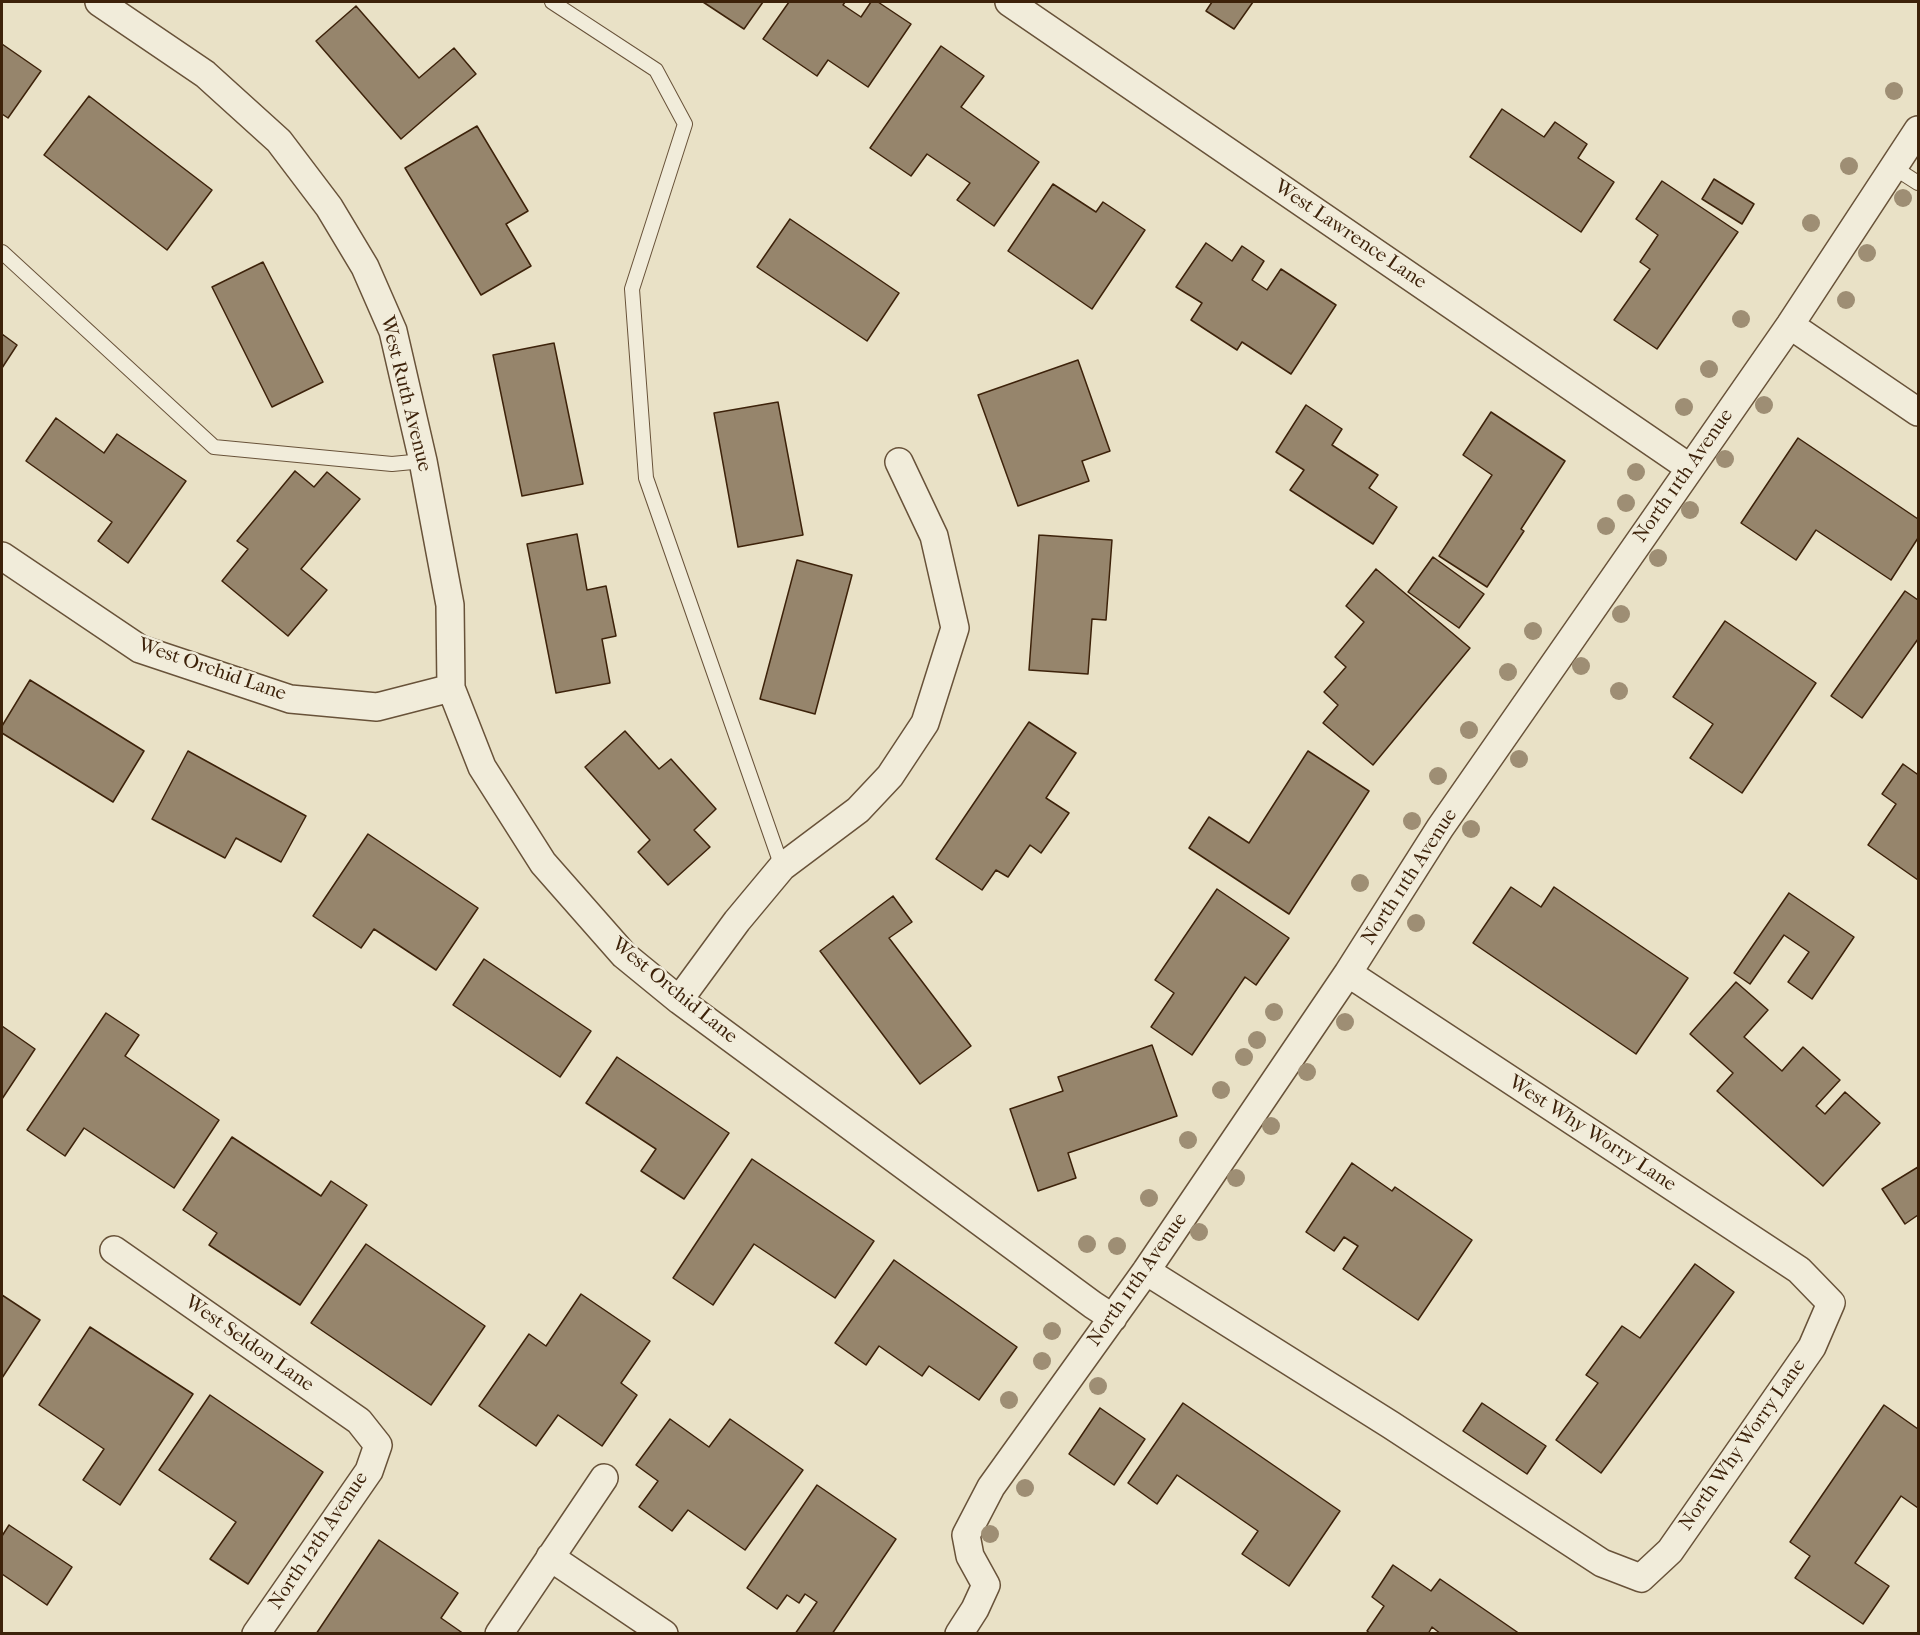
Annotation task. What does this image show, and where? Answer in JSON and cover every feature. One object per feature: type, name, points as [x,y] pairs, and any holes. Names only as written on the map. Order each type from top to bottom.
[{"type":"street","name":"West Ruth Avenue","points":[[99,2],[205,74],[279,141],[329,207],[364,267],[393,330],[423,462],[450,605],[452,688]]},
{"type":"street","name":"West Lawrence Lane","points":[[1009,2],[1690,468]]},
{"type":"street","name":"North 11th Avenue","points":[[959,1634],[975,1609],[986,1585],[970,1557],[966,1535],[991,1487],[1146,1271],[1348,973],[1440,828],[1790,325],[1918,130]]},
{"type":"street","points":[[1790,325],[1918,412]]},
{"type":"street","points":[[679,1000],[737,921],[782,867],[858,810],[890,776],[925,723],[956,628],[934,536],[899,462]]},
{"type":"street","name":"West Orchid Lane","points":[[2,556],[140,649],[290,699],[377,707],[452,688],[482,767],[543,864],[624,955],[679,1000],[1113,1318]]},
{"type":"street","name":"West Why Worry Lane","points":[[1348,973],[1799,1270],[1831,1302]]},
{"type":"street","name":"West Seldon Lane","points":[[114,1250],[359,1421],[378,1445]]},
{"type":"street","name":"North Why Worry Lane","points":[[1146,1271],[1391,1425],[1602,1563],[1641,1578],[1670,1551],[1812,1347],[1831,1302]]},
{"type":"street","name":"North 12th Avenue","points":[[256,1634],[369,1471],[378,1445]]},
{"type":"street","points":[[499,1634],[604,1478]]},
{"type":"street","points":[[550,1557],[664,1634]]},
{"type":"lane","points":[[552,2],[656,70],[685,124],[632,290],[645,478],[782,867]]},
{"type":"lane","points":[[1893,167],[1918,183]]},
{"type":"lane","points":[[2,252],[214,447],[392,464],[423,462]]},
{"type":"building","points":[[703,2],[763,2],[744,29]]},
{"type":"building","points":[[789,2],[845,2],[843,5],[861,17],[871,2],[878,2],[911,24],[868,87],[828,60],[817,76],[763,39]]},
{"type":"building","points":[[1212,2],[1253,2],[1234,29],[1206,11]]},
{"type":"building","points":[[356,6],[419,78],[454,48],[476,74],[401,139],[316,41]]},
{"type":"building","points":[[2,44],[41,71],[8,118],[2,114]]},
{"type":"building","points":[[941,46],[984,76],[961,107],[1039,162],[994,226],[957,200],[970,183],[927,154],[911,176],[870,148]]},
{"type":"building","points":[[89,96],[212,190],[167,250],[44,155]]},
{"type":"building","points":[[1502,109],[1544,137],[1555,122],[1587,144],[1578,158],[1614,182],[1581,232],[1470,157]]},
{"type":"building","points":[[477,126],[528,211],[506,224],[531,266],[481,295],[405,168]]},
{"type":"building","points":[[1714,179],[1754,204],[1742,224],[1702,199]]},
{"type":"building","points":[[1662,181],[1738,232],[1657,349],[1614,320],[1650,269],[1640,262],[1658,235],[1636,219]]},
{"type":"building","points":[[1053,184],[1096,212],[1103,202],[1145,230],[1092,309],[1008,251]]},
{"type":"building","points":[[790,219],[899,293],[867,341],[757,267]]},
{"type":"building","points":[[1206,243],[1232,261],[1242,246],[1264,261],[1252,280],[1267,290],[1281,269],[1336,305],[1291,374],[1242,342],[1237,350],[1191,320],[1202,303],[1176,287]]},
{"type":"building","points":[[263,262],[323,382],[272,407],[212,287]]},
{"type":"building","points":[[2,334],[17,345],[2,368]]},
{"type":"building","points":[[554,343],[583,484],[522,496],[493,355]]},
{"type":"building","points":[[1078,360],[1110,451],[1082,461],[1089,481],[1018,506],[978,395]]},
{"type":"building","points":[[778,402],[803,535],[738,547],[714,413]]},
{"type":"building","points":[[1306,405],[1342,429],[1332,445],[1378,475],[1369,488],[1397,507],[1373,544],[1290,490],[1304,470],[1276,452]]},
{"type":"building","points":[[1491,412],[1565,461],[1521,529],[1524,531],[1487,587],[1439,556],[1492,475],[1463,455]]},
{"type":"building","points":[[56,418],[104,453],[117,434],[186,481],[128,563],[98,541],[112,522],[26,461]]},
{"type":"building","points":[[1798,438],[1918,519],[1918,538],[1891,580],[1816,530],[1796,560],[1741,523]]},
{"type":"building","points":[[295,471],[314,487],[327,472],[360,499],[301,569],[327,590],[288,636],[222,581],[248,549],[237,541]]},
{"type":"building","points":[[577,534],[587,590],[606,586],[616,636],[602,639],[610,683],[556,693],[527,544]]},
{"type":"building","points":[[1039,535],[1112,540],[1106,620],[1092,619],[1088,674],[1029,670]]},
{"type":"building","points":[[1433,557],[1484,594],[1459,628],[1408,592]]},
{"type":"building","points":[[797,560],[852,575],[815,714],[760,699]]},
{"type":"building","points":[[1376,569],[1470,648],[1373,765],[1323,723],[1338,705],[1324,692],[1346,667],[1335,657],[1364,622],[1346,606]]},
{"type":"building","points":[[1905,591],[1918,600],[1918,639],[1862,718],[1831,696]]},
{"type":"building","points":[[1725,621],[1816,683],[1742,793],[1690,758],[1713,724],[1673,697]]},
{"type":"building","points":[[30,680],[144,751],[113,802],[2,733],[2,726]]},
{"type":"building","points":[[1029,722],[1076,753],[1046,798],[1069,813],[1041,853],[1030,845],[1008,877],[996,870],[982,890],[936,859]]},
{"type":"building","points":[[625,731],[659,769],[671,759],[716,809],[694,830],[710,847],[668,885],[638,852],[650,840],[585,767]]},
{"type":"building","points":[[188,751],[306,816],[281,862],[236,838],[225,858],[152,819]]},
{"type":"building","points":[[1308,751],[1369,791],[1289,914],[1189,848],[1209,817],[1249,843]]},
{"type":"building","points":[[1903,764],[1917,774],[1918,772],[1918,880],[1868,845],[1896,804],[1882,794]]},
{"type":"building","points":[[368,834],[478,908],[436,970],[374,929],[361,948],[313,916]]},
{"type":"building","points":[[1511,887],[1541,907],[1554,887],[1688,978],[1636,1054],[1473,943]]},
{"type":"building","points":[[1217,889],[1289,938],[1256,985],[1245,977],[1192,1055],[1151,1027],[1174,993],[1155,980]]},
{"type":"building","points":[[1789,893],[1854,937],[1812,999],[1788,982],[1809,952],[1784,935],[1750,984],[1734,973]]},
{"type":"building","points":[[893,896],[912,922],[889,938],[971,1046],[920,1084],[820,951]]},
{"type":"building","points":[[484,959],[591,1031],[560,1077],[453,1005]]},
{"type":"building","points":[[1736,982],[1768,1010],[1744,1037],[1782,1071],[1803,1047],[1840,1080],[1816,1106],[1825,1114],[1845,1092],[1880,1123],[1823,1186],[1717,1091],[1733,1073],[1690,1034]]},
{"type":"building","points":[[106,1013],[139,1035],[125,1056],[219,1120],[174,1188],[84,1128],[65,1156],[27,1130]]},
{"type":"building","points":[[2,1026],[35,1049],[2,1099]]},
{"type":"building","points":[[1152,1045],[1177,1116],[1068,1153],[1076,1178],[1038,1191],[1010,1109],[1063,1091],[1058,1077]]},
{"type":"building","points":[[617,1057],[729,1133],[684,1199],[641,1171],[656,1149],[586,1103]]},
{"type":"building","points":[[232,1137],[321,1196],[331,1181],[367,1205],[300,1305],[209,1245],[217,1233],[183,1210]]},
{"type":"building","points":[[752,1159],[874,1241],[835,1298],[754,1244],[713,1305],[673,1278]]},
{"type":"building","points":[[1352,1163],[1392,1191],[1395,1187],[1472,1240],[1418,1320],[1343,1269],[1358,1246],[1344,1237],[1334,1251],[1306,1232]]},
{"type":"building","points":[[1918,1167],[1918,1215],[1905,1224],[1882,1189]]},
{"type":"building","points":[[366,1244],[485,1326],[431,1405],[311,1323]]},
{"type":"building","points":[[894,1260],[1017,1347],[979,1400],[929,1366],[922,1376],[879,1346],[866,1365],[835,1343]]},
{"type":"building","points":[[1695,1264],[1734,1292],[1601,1473],[1556,1440],[1598,1383],[1586,1375],[1622,1326],[1640,1338]]},
{"type":"building","points":[[581,1294],[650,1341],[621,1383],[637,1395],[602,1446],[558,1415],[536,1446],[479,1406],[529,1334],[546,1346]]},
{"type":"building","points":[[2,1295],[40,1320],[2,1378]]},
{"type":"building","points":[[90,1327],[193,1394],[120,1505],[83,1480],[104,1449],[39,1405]]},
{"type":"building","points":[[210,1395],[323,1472],[248,1584],[210,1559],[236,1522],[159,1470]]},
{"type":"building","points":[[1183,1403],[1340,1511],[1289,1586],[1242,1554],[1258,1531],[1177,1475],[1157,1504],[1128,1483]]},
{"type":"building","points":[[1482,1403],[1546,1446],[1527,1474],[1463,1431]]},
{"type":"building","points":[[1884,1405],[1918,1429],[1918,1508],[1901,1496],[1855,1563],[1889,1586],[1863,1624],[1795,1578],[1810,1556],[1790,1542]]},
{"type":"building","points":[[1100,1408],[1145,1439],[1114,1485],[1069,1454]]},
{"type":"building","points":[[670,1419],[709,1447],[730,1419],[803,1470],[745,1550],[688,1510],[672,1531],[639,1507],[658,1481],[636,1465]]},
{"type":"building","points":[[817,1485],[896,1539],[832,1634],[795,1634],[817,1602],[805,1594],[799,1603],[787,1595],[777,1609],[747,1588]]},
{"type":"building","points":[[9,1525],[72,1567],[47,1605],[2,1574],[2,1536]]},
{"type":"building","points":[[379,1540],[458,1593],[441,1618],[464,1634],[316,1634]]},
{"type":"building","points":[[1393,1565],[1431,1591],[1440,1579],[1520,1634],[1441,1634],[1432,1627],[1428,1634],[1371,1634],[1367,1631],[1384,1606],[1372,1597]]}]
